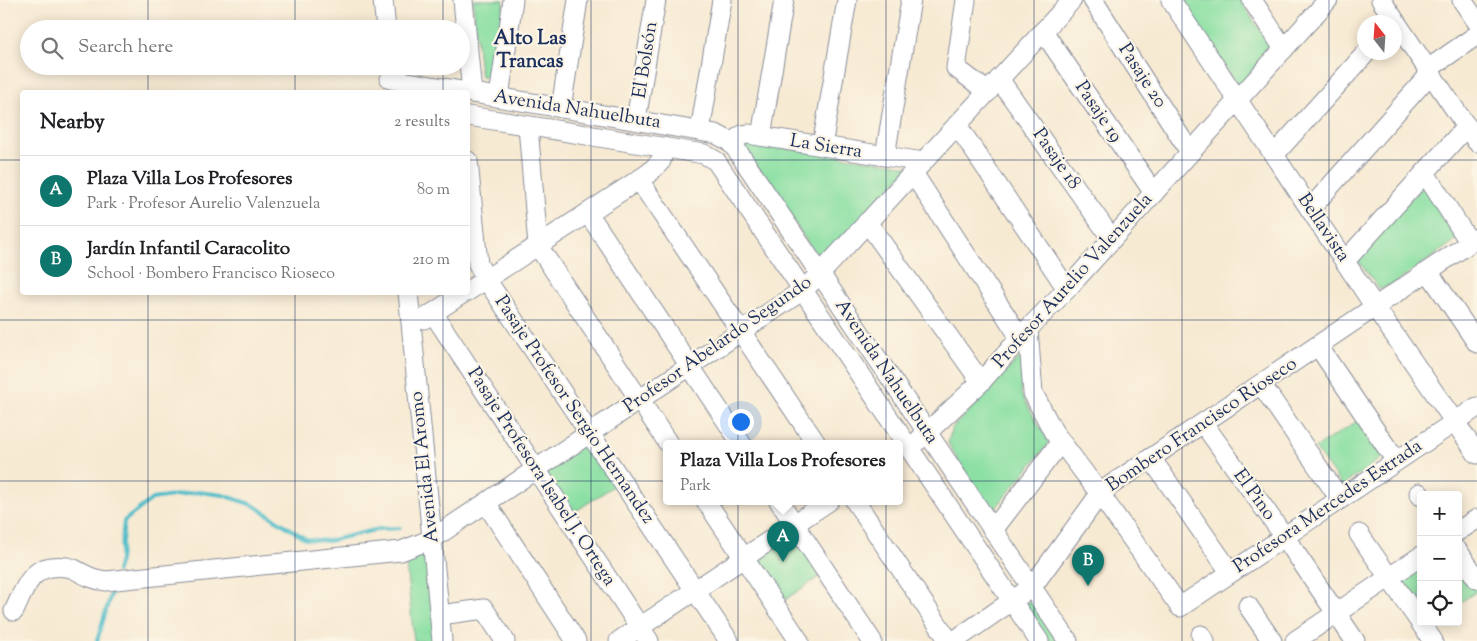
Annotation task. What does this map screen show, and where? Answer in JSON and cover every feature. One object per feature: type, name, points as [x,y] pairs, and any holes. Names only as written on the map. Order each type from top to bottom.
[{"type":"street","points":[[383,0],[385,20]]},
{"type":"street","points":[[463,0],[465,20]]},
{"type":"street","points":[[499,97],[513,0]]},
{"type":"street","points":[[561,108],[578,0]]},
{"type":"street","name":"El Bolsón","points":[[636,120],[656,0]]},
{"type":"street","points":[[700,131],[722,0]]},
{"type":"street","points":[[761,136],[784,0]]},
{"type":"street","points":[[822,146],[847,0]]},
{"type":"street","points":[[884,156],[911,0]]},
{"type":"street","name":"Pasaje 18","points":[[966,0],[956,68],[993,86],[1112,239]]},
{"type":"street","name":"Profesor Abelardo Segundo","points":[[14,612],[28,582],[34,574],[44,568],[59,566],[72,568],[94,580],[106,581],[391,552],[410,548],[432,539],[803,290],[820,274],[1072,0]]},
{"type":"street","name":"Pasaje 20","points":[[1093,0],[1190,152]]},
{"type":"street","name":"Bellavista","points":[[1171,0],[1375,307],[1477,454]]},
{"type":"street","points":[[1252,0],[1284,49]]},
{"type":"street","points":[[1381,0],[1391,15]]},
{"type":"street","points":[[1462,0],[1477,22]]},
{"type":"street","name":"Profesor Aurelio Valenzuela","points":[[904,451],[927,434],[981,382],[1284,49],[1324,2]]},
{"type":"street","name":"Pasaje 19","points":[[1043,31],[1154,193]]},
{"type":"street","points":[[1402,32],[1477,142]]},
{"type":"street","points":[[1310,209],[1430,71],[1477,36]]},
{"type":"street","points":[[1274,155],[1360,60]]},
{"type":"street","points":[[470,72],[472,93]]},
{"type":"street","name":"Avenida Nahuelbuta","points":[[390,79],[454,90]]},
{"type":"street","name":"Avenida Nahuelbuta","points":[[472,93],[716,134],[731,143],[1068,641]]},
{"type":"street","name":"Avenida Nahuelbuta","points":[[470,116],[704,154],[716,161],[803,290],[897,440]]},
{"type":"street","points":[[958,125],[1067,289]]},
{"type":"street","points":[[528,126],[538,246],[666,440]]},
{"type":"street","points":[[1345,261],[1467,126]]},
{"type":"street","name":"La Sierra","points":[[731,143],[742,135],[748,134],[884,156],[918,168]]},
{"type":"street","points":[[470,289],[639,180],[661,161],[664,147]]},
{"type":"street","points":[[918,168],[1024,334],[1033,393],[1060,443],[1100,494]]},
{"type":"street","points":[[1425,173],[1473,240]]},
{"type":"street","points":[[639,180],[814,440]]},
{"type":"street","name":"Pasaje Profesor Sergio Hernandez","points":[[470,182],[478,264],[486,279],[729,641]]},
{"type":"street","points":[[588,213],[739,440]]},
{"type":"street","points":[[868,222],[981,382]]},
{"type":"street","name":"Bombero Francisco Rioseco","points":[[954,641],[1032,588],[1100,494],[1111,485],[1473,240]]},
{"type":"street","points":[[1428,271],[1477,343]]},
{"type":"street","name":"Avenida El Aromo","points":[[408,295],[442,641]]},
{"type":"street","points":[[411,328],[461,295]]},
{"type":"street","name":"Pasaje Profesora Isabel J. Ortega","points":[[433,313],[644,634]]},
{"type":"street","points":[[1318,346],[1396,461]]},
{"type":"street","points":[[1261,384],[1340,498]]},
{"type":"street","name":"Profesora Mercedes Estrada","points":[[1100,494],[1180,606],[1477,407]]},
{"type":"street","name":"El Pino","points":[[1203,423],[1284,536],[1354,641]]},
{"type":"street","points":[[993,530],[1060,443]]},
{"type":"street","name":"Avenida Nahuelbuta","points":[[904,451],[1013,601],[1039,641]]},
{"type":"street","points":[[1152,458],[1230,572]]},
{"type":"street","points":[[486,503],[576,641]]},
{"type":"street","points":[[709,505],[799,641]]},
{"type":"street","points":[[782,505],[872,641]]},
{"type":"street","points":[[619,641],[644,634],[695,590],[823,505]]},
{"type":"street","points":[[858,505],[949,641]]},
{"type":"street","points":[[1462,528],[1477,519]]},
{"type":"street","points":[[1359,534],[1433,641]]},
{"type":"street","points":[[1462,557],[1477,579]]},
{"type":"street","points":[[1295,641],[1417,559]]},
{"type":"street","points":[[1248,606],[1272,641]]},
{"type":"street","points":[[440,615],[484,609],[504,641]]},
{"type":"green space","points":[[473,0],[504,0],[493,78],[481,76]]},
{"type":"green space","points":[[1180,0],[1240,0],[1273,50],[1239,87]]},
{"type":"green space","points":[[746,143],[909,167],[831,252],[816,255],[744,148]]},
{"type":"green space","points":[[1425,184],[1459,238],[1391,286],[1379,289],[1356,258]]},
{"type":"green space","points":[[1024,353],[1021,394],[1049,443],[990,515],[948,443],[952,428]]},
{"type":"green space","points":[[1359,420],[1383,457],[1342,486],[1315,448]]},
{"type":"green space","points":[[589,433],[621,481],[567,517],[536,469]]},
{"type":"green space","points":[[795,524],[826,572],[776,606],[744,558]]},
{"type":"green space","points":[[428,550],[437,641],[414,641],[406,565]]},
{"type":"green space","points":[[1462,565],[1477,587],[1477,591],[1462,601]]},
{"type":"green space","points":[[1417,571],[1417,602],[1402,580]]},
{"type":"green space","points":[[1031,601],[1058,641],[1048,641],[1024,605]]},
{"type":"waterway","points":[[117,571],[124,521],[152,499],[199,492],[223,495],[253,505],[306,539],[328,541],[379,529],[400,528]]},
{"type":"waterway","points":[[97,641],[112,590]]},
{"type":"place","name":"Plaza Villa Los Profesores","points":[[783,562]]},
{"type":"place","name":"Jardín Infantil Caracolito","points":[[1088,586]]},
{"type":"district","name":"Alto Las Trancas","points":[[530,50]]}]
